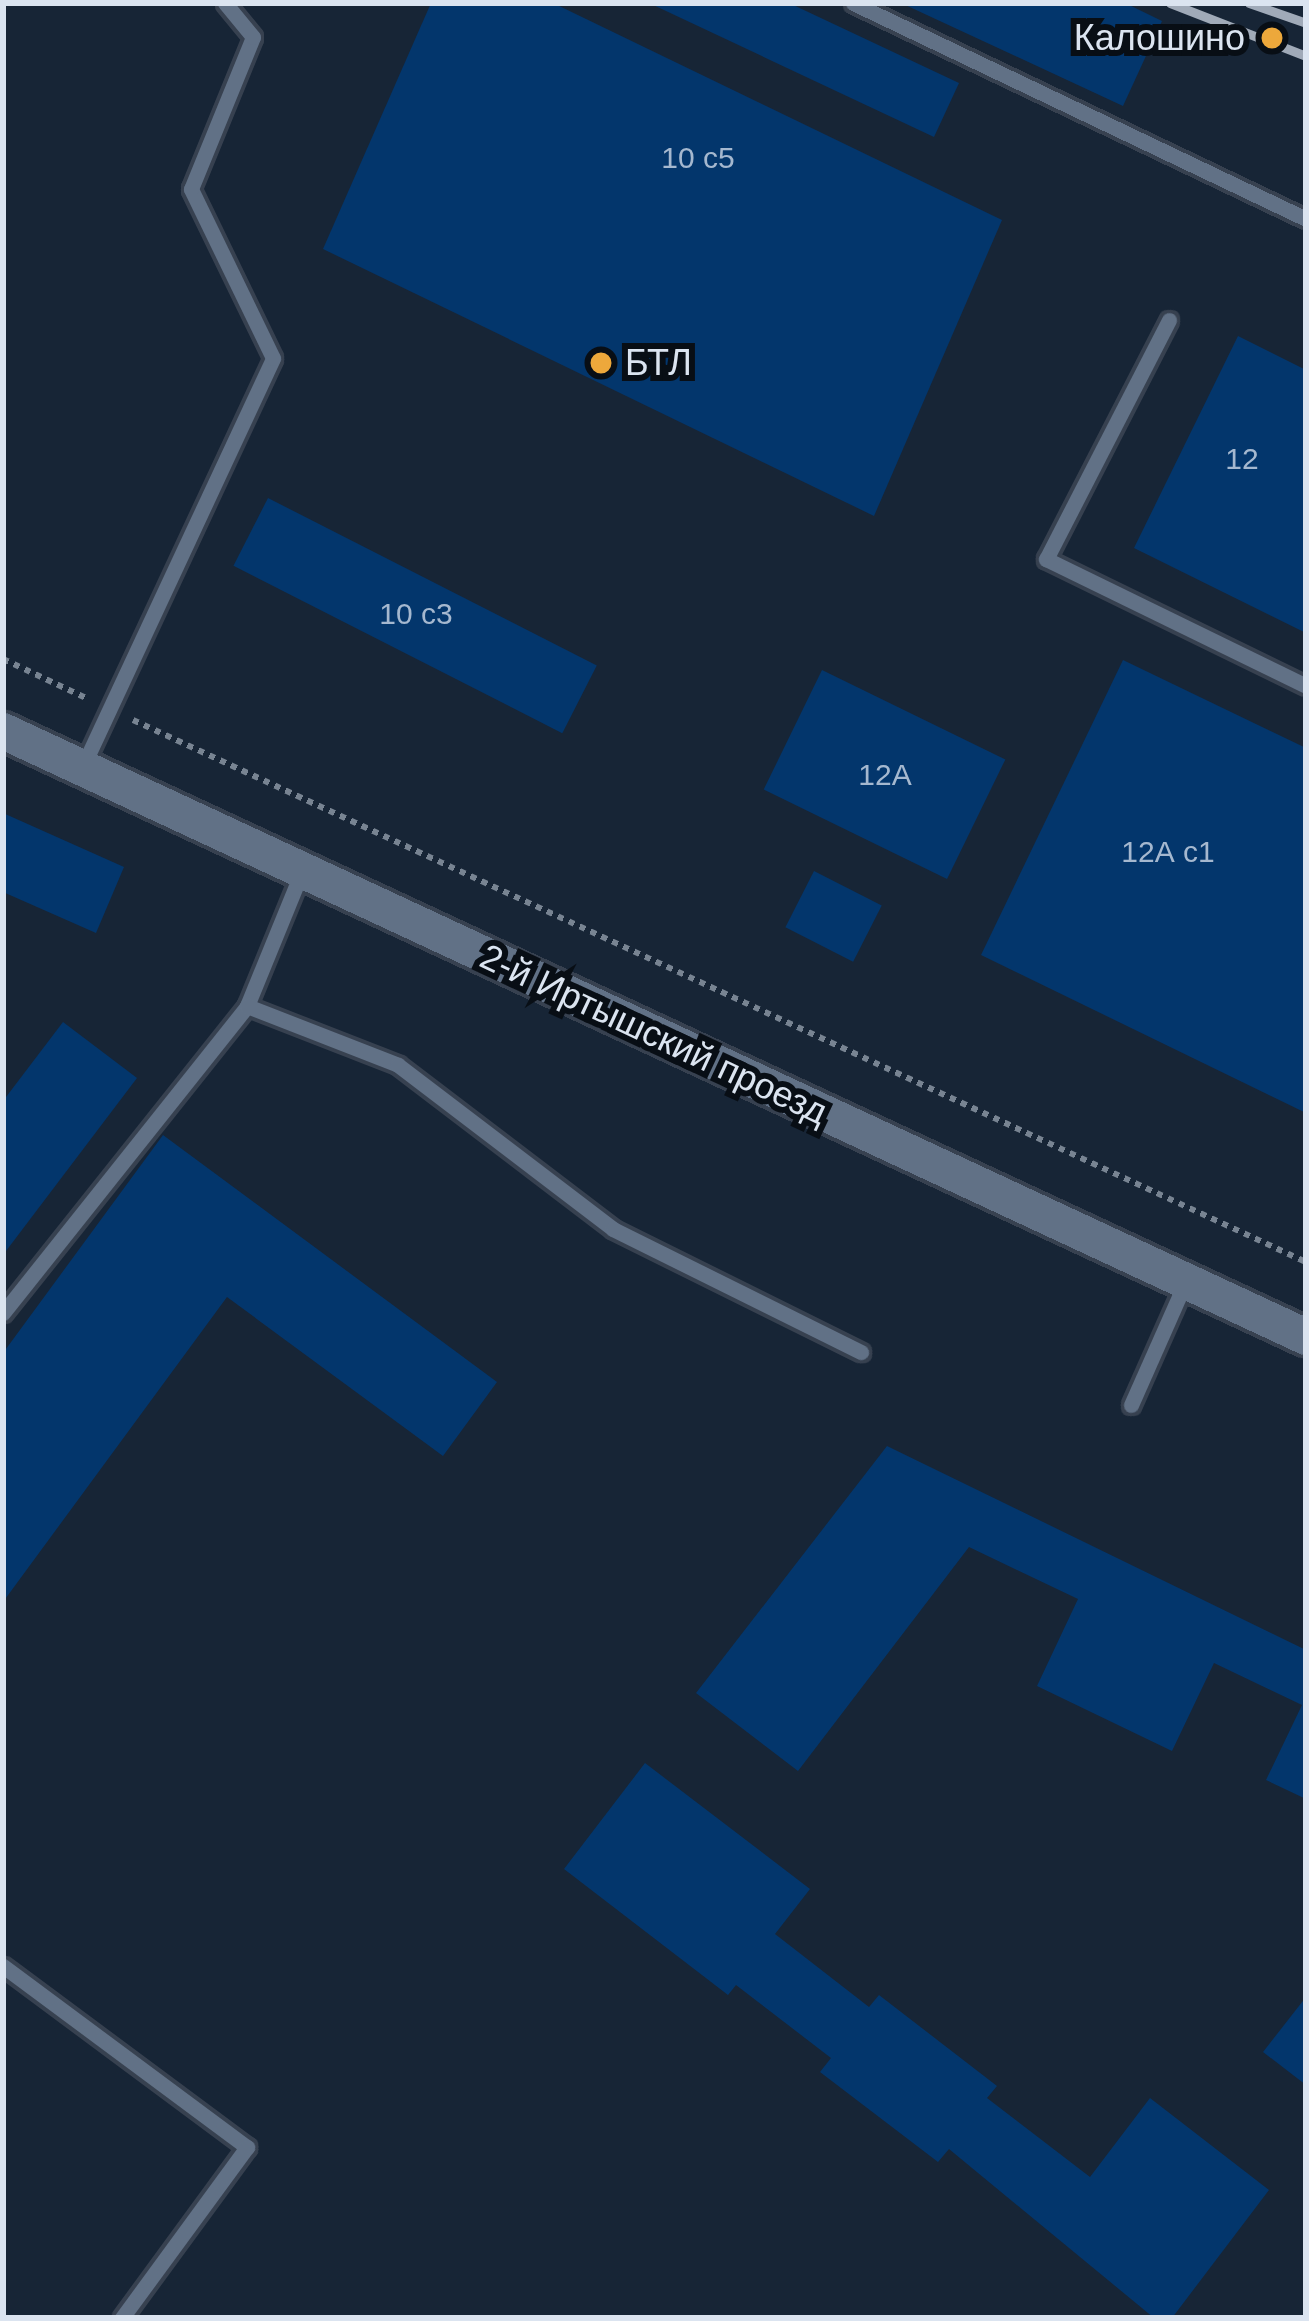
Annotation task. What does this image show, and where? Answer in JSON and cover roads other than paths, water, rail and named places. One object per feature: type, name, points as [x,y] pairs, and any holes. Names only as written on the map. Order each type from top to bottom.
[{"type":"street","name":"2-й Иртышский проезд","points":[[3,731],[1306,1337]]},
{"type":"lane","points":[[82,768],[273,358],[191,189],[253,37],[225,3]]},
{"type":"lane","points":[[853,3],[1306,219]]},
{"type":"lane","points":[[1169,320],[1046,560],[1306,686]]},
{"type":"lane","points":[[3,1313],[247,1006],[302,871]]},
{"type":"lane","points":[[247,1006],[398,1065],[613,1228],[861,1352]]},
{"type":"lane","points":[[1131,1405],[1186,1281]]},
{"type":"lane","points":[[3,1966],[247,2147],[122,2318]]},
{"type":"railway","points":[[1170,3],[1306,56]]},
{"type":"railway","points":[[1249,3],[1306,23]]},
{"type":"place","name":"Калошино","points":[[1272,38]]},
{"type":"place","name":"БТЛ","points":[[601,363]]}]
